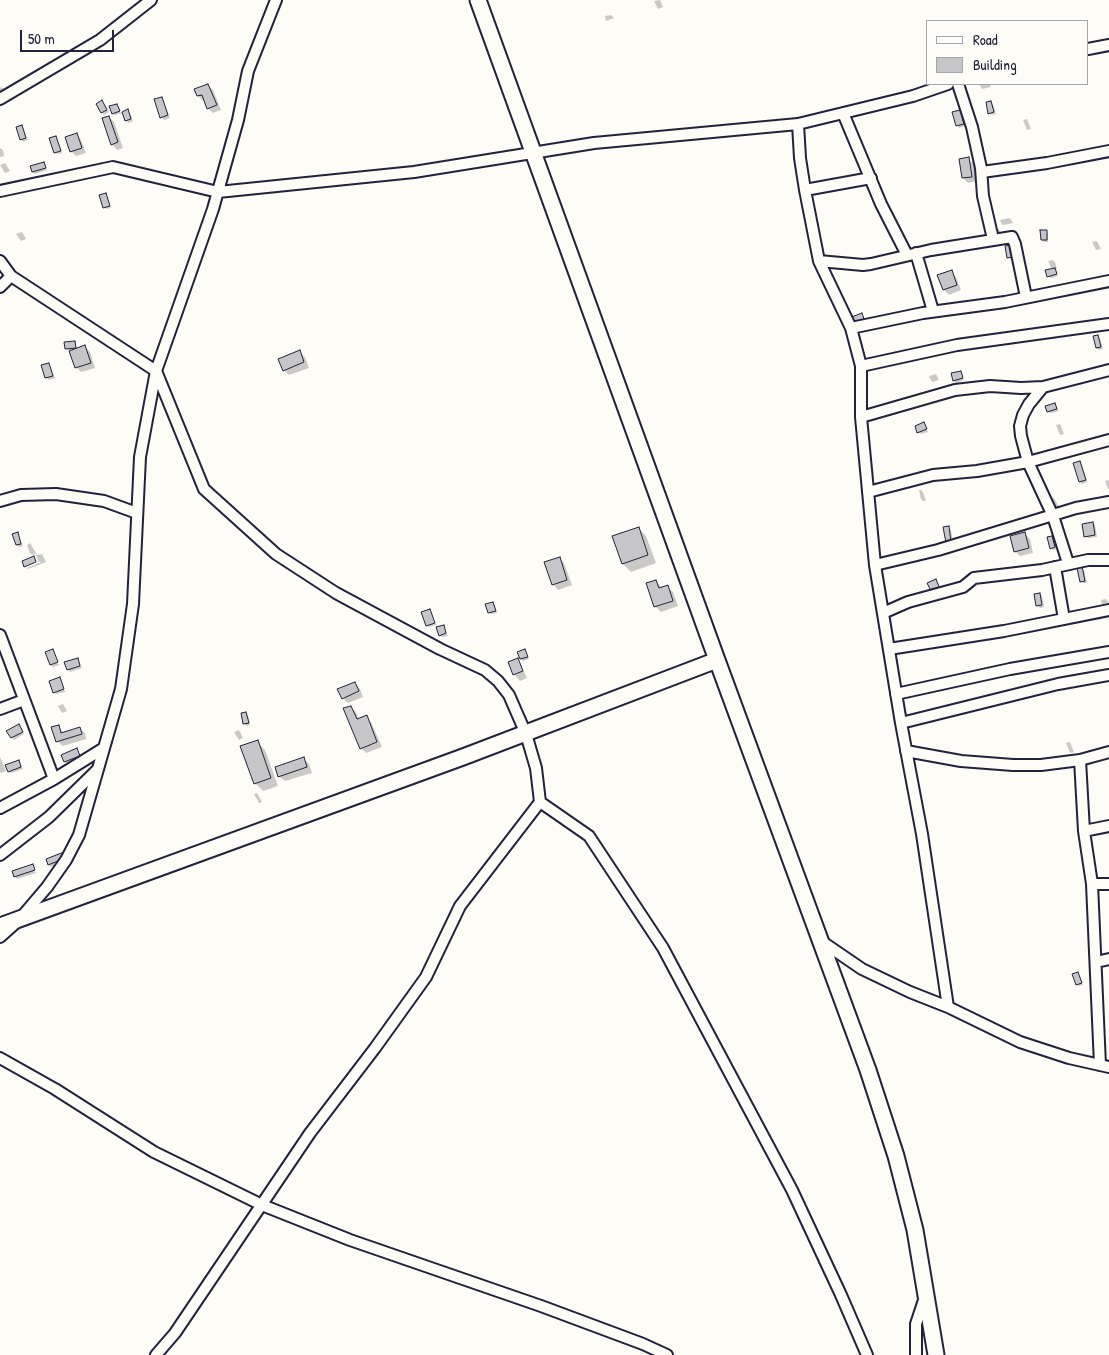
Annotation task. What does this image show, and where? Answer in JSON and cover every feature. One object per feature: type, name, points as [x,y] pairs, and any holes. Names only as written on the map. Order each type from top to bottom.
[{"type":"main road","points":[[478,0],[868,1070],[896,1156],[915,1230],[936,1355]]},
{"type":"main road","points":[[0,926],[526,734],[717,660]]},
{"type":"street","points":[[0,99],[100,40],[151,0]]},
{"type":"street","points":[[0,937],[19,920],[47,887],[66,860],[79,834],[121,689],[133,604],[140,458],[156,371],[218,192],[238,120],[248,71],[276,0]]},
{"type":"street","points":[[1089,49],[1109,48]]},
{"type":"street","points":[[0,191],[113,167],[218,192],[414,172],[594,143],[798,124],[913,96],[945,85]]},
{"type":"street","points":[[958,85],[972,127],[982,172],[984,196],[993,239]]},
{"type":"street","points":[[843,113],[881,204],[911,254],[933,311]]},
{"type":"street","points":[[798,124],[800,158],[809,219],[819,261],[851,328],[861,366],[862,417],[875,565],[888,650],[922,834],[948,1007]]},
{"type":"street","points":[[982,172],[1047,163],[1109,151]]},
{"type":"street","points":[[805,190],[871,178]]},
{"type":"street","points":[[819,261],[863,265],[911,254],[1012,237],[1026,297]]},
{"type":"street","points":[[0,261],[11,276],[156,371],[204,489],[276,554],[336,593],[440,649],[484,670],[498,681],[509,695],[526,734],[536,768],[540,802],[460,906],[426,977],[310,1133],[175,1333],[156,1355]]},
{"type":"street","points":[[0,287],[11,276]]},
{"type":"street","points":[[851,328],[933,311],[1005,302],[1109,281]]},
{"type":"street","points":[[861,366],[957,344],[1109,324]]},
{"type":"street","points":[[862,417],[955,390],[990,386],[1021,388],[1043,386],[1109,370]]},
{"type":"street","points":[[1043,386],[1029,404],[1020,426],[1021,436],[1028,462],[1052,516],[1068,563]]},
{"type":"street","points":[[868,492],[933,476],[1028,462],[1109,440]]},
{"type":"street","points":[[0,501],[21,495],[56,494],[104,501],[137,512]]},
{"type":"street","points":[[875,565],[938,550],[1076,508],[1109,502]]},
{"type":"street","points":[[883,613],[908,602],[963,587],[974,578],[1042,570],[1088,560],[1109,560]]},
{"type":"street","points":[[1055,567],[1064,619]]},
{"type":"street","points":[[888,650],[1004,631],[1109,610]]},
{"type":"street","points":[[0,635],[54,778]]},
{"type":"street","points":[[896,694],[1010,669],[1109,652]]},
{"type":"street","points":[[901,723],[1058,684],[1109,675]]},
{"type":"street","points":[[0,709],[24,700]]},
{"type":"street","points":[[0,808],[104,748]]},
{"type":"street","points":[[906,751],[961,761],[1005,765],[1041,765],[1080,760],[1109,752]]},
{"type":"street","points":[[820,941],[862,969],[910,992],[948,1007],[1020,1042],[1069,1058],[1105,1066],[1096,962],[1092,884],[1084,831],[1080,760]]},
{"type":"street","points":[[0,855],[50,817],[98,769]]},
{"type":"street","points":[[540,802],[589,836],[663,948],[792,1190],[842,1295],[867,1355]]},
{"type":"street","points":[[1084,831],[1109,826]]},
{"type":"street","points":[[1092,884],[1109,884]]},
{"type":"street","points":[[1096,962],[1109,959]]},
{"type":"street","points":[[0,1058],[55,1089],[154,1152],[262,1205],[350,1240],[541,1306],[643,1344],[667,1355]]},
{"type":"street","points":[[916,1355],[916,1324],[925,1296]]},
{"type":"building","points":[[208,84],[217,105],[207,109],[202,95],[197,96],[194,89]]},
{"type":"building","points":[[162,97],[168,115],[160,118],[154,99]]},
{"type":"building","points":[[102,100],[107,110],[101,113],[96,104]]},
{"type":"building","points":[[991,101],[994,112],[988,114],[986,102]]},
{"type":"building","points":[[117,104],[120,111],[112,114],[109,106]]},
{"type":"building","points":[[128,109],[131,119],[125,121],[122,112]]},
{"type":"building","points":[[960,110],[964,124],[956,126],[952,112]]},
{"type":"building","points":[[109,116],[118,142],[111,145],[102,118]]},
{"type":"building","points":[[22,125],[26,138],[20,140],[16,127]]},
{"type":"building","points":[[77,133],[82,148],[70,152],[65,137]]},
{"type":"building","points":[[56,136],[61,151],[54,153],[49,138]]},
{"type":"building","points":[[969,157],[972,177],[962,178],[959,159]]},
{"type":"building","points":[[44,162],[46,168],[32,172],[30,166]]},
{"type":"building","points":[[106,193],[110,206],[103,208],[99,195]]},
{"type":"building","points":[[1040,230],[1047,230],[1047,240],[1041,240]]},
{"type":"building","points":[[1011,245],[1013,257],[1007,258],[1005,246]]},
{"type":"building","points":[[1055,268],[1057,274],[1047,277],[1045,270]]},
{"type":"building","points":[[952,270],[957,285],[943,290],[937,275]]},
{"type":"building","points":[[862,313],[865,322],[852,327],[849,318]]},
{"type":"building","points":[[1098,335],[1101,347],[1096,348],[1093,336]]},
{"type":"building","points":[[75,341],[76,348],[65,349],[64,342]]},
{"type":"building","points":[[85,345],[91,363],[75,368],[69,351]]},
{"type":"building","points":[[300,350],[304,362],[283,371],[278,359]]},
{"type":"building","points":[[49,363],[53,376],[45,378],[41,365]]},
{"type":"building","points":[[961,371],[963,378],[953,381],[951,373]]},
{"type":"building","points":[[1055,403],[1057,409],[1047,412],[1045,406]]},
{"type":"building","points":[[924,422],[927,429],[917,433],[915,426]]},
{"type":"building","points":[[1080,461],[1086,480],[1079,482],[1073,463]]},
{"type":"building","points":[[1093,522],[1095,535],[1084,537],[1082,524]]},
{"type":"building","points":[[949,526],[951,542],[946,543],[943,527]]},
{"type":"building","points":[[639,527],[648,555],[622,564],[612,536]]},
{"type":"building","points":[[18,532],[21,544],[16,545],[12,534]]},
{"type":"building","points":[[1025,532],[1029,548],[1014,552],[1010,536]]},
{"type":"building","points":[[1052,536],[1055,547],[1050,549],[1047,537]]},
{"type":"building","points":[[34,556],[36,562],[24,567],[22,561]]},
{"type":"building","points":[[560,557],[567,580],[552,585],[544,562]]},
{"type":"building","points":[[1082,566],[1085,581],[1080,582],[1077,568]]},
{"type":"building","points":[[936,579],[940,589],[932,593],[927,583]]},
{"type":"building","points":[[656,580],[659,588],[668,585],[673,601],[654,607],[646,583]]},
{"type":"building","points":[[1040,593],[1042,605],[1036,606],[1034,594]]},
{"type":"building","points":[[493,602],[496,611],[488,613],[485,604]]},
{"type":"building","points":[[430,609],[435,623],[426,626],[421,612]]},
{"type":"building","points":[[444,625],[446,633],[439,636],[436,627]]},
{"type":"building","points":[[53,649],[58,662],[50,665],[45,652]]},
{"type":"building","points":[[525,649],[528,657],[520,659],[517,652]]},
{"type":"building","points":[[78,658],[80,666],[67,670],[64,662]]},
{"type":"building","points":[[518,658],[523,671],[513,675],[508,662]]},
{"type":"building","points":[[60,677],[64,689],[53,693],[49,681]]},
{"type":"building","points":[[355,682],[359,691],[342,699],[337,689]]},
{"type":"building","points":[[351,706],[357,719],[367,715],[377,742],[360,749],[343,708]]},
{"type":"building","points":[[246,712],[249,723],[243,724],[241,713]]},
{"type":"building","points":[[19,724],[23,732],[11,738],[6,731]]},
{"type":"building","points":[[59,725],[61,733],[80,727],[82,734],[56,742],[51,727]]},
{"type":"building","points":[[258,740],[271,778],[254,784],[240,746]]},
{"type":"building","points":[[77,748],[80,756],[64,762],[61,755]]},
{"type":"building","points":[[304,757],[307,767],[278,777],[275,767]]},
{"type":"building","points":[[19,760],[21,767],[8,772],[5,765]]},
{"type":"building","points":[[64,852],[66,858],[48,865],[46,859]]},
{"type":"building","points":[[33,864],[35,870],[14,877],[12,871]]},
{"type":"building","points":[[1078,972],[1082,983],[1076,985],[1072,974]]}]
